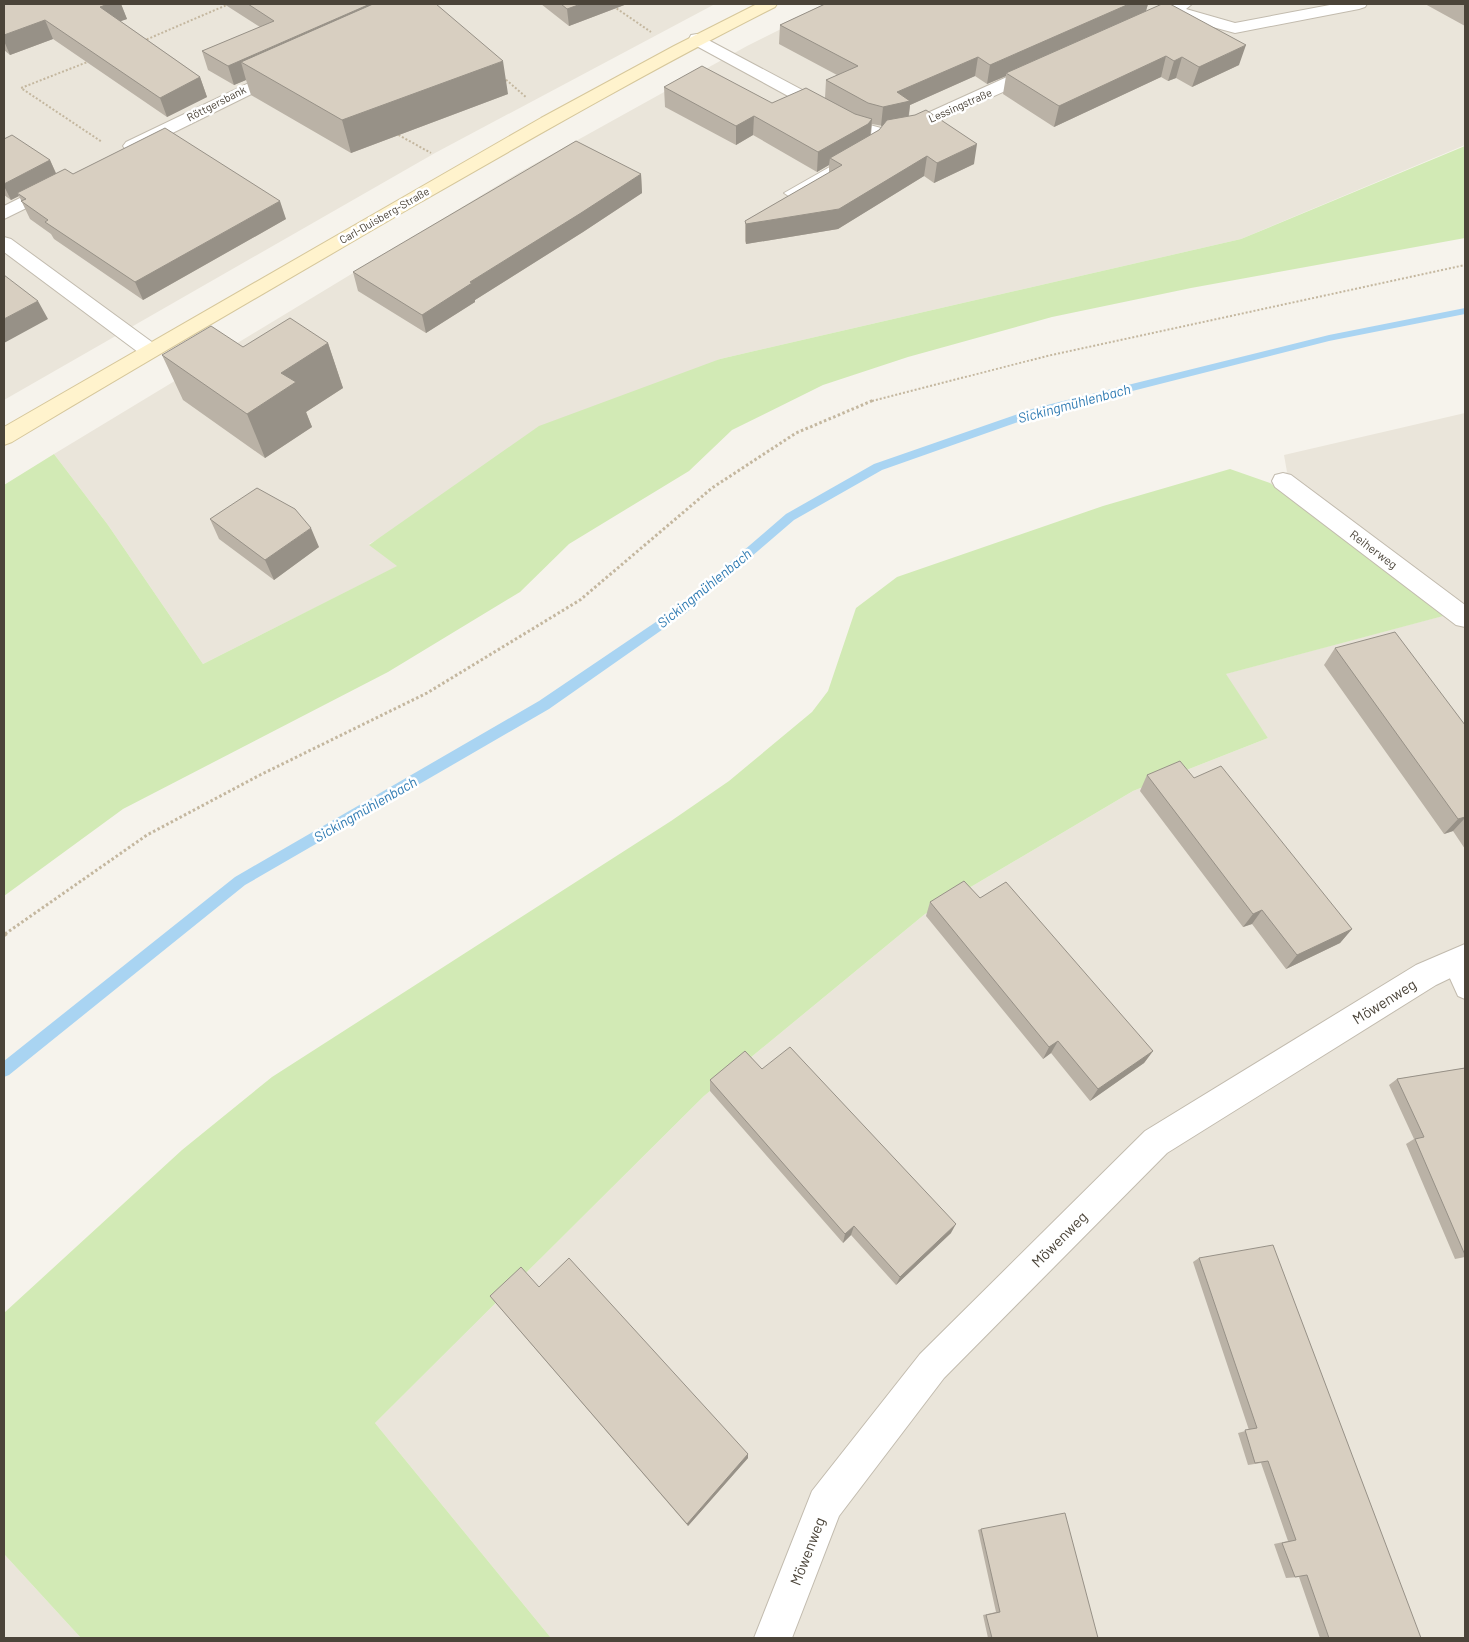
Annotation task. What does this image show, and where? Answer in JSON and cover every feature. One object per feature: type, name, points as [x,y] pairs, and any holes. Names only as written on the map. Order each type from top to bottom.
[{"type":"main road","name":"Carl-Duisberg-Straße","points":[[4,437],[149,350],[552,120],[698,39],[769,4]]},
{"type":"street","points":[[1126,30],[1178,7],[1235,28],[1359,4]]},
{"type":"street","name":"Lessingstraße","points":[[698,39],[860,128],[872,144],[1052,63]]},
{"type":"street","name":"Röttgersbank","points":[[119,153],[225,98],[301,63]]},
{"type":"street","points":[[4,213],[66,181]]},
{"type":"street","points":[[4,243],[149,350]]},
{"type":"street","name":"Reiherweg","points":[[1282,481],[1465,618]]},
{"type":"street","name":"Möwenweg","points":[[773,1638],[825,1504],[932,1366],[1156,1142],[1426,975],[1461,970]]},
{"type":"lane","points":[[790,193],[872,144]]},
{"type":"path","points":[[140,42],[229,4]]},
{"type":"path","points":[[610,4],[678,50]]},
{"type":"path","points":[[91,61],[21,88],[119,153]]},
{"type":"path","points":[[498,73],[552,120]]},
{"type":"path","points":[[394,132],[462,171]]},
{"type":"path","points":[[4,935],[147,835],[260,775],[427,693],[580,600],[712,488],[796,434],[877,399],[1047,356],[1465,265]]},
{"type":"shaded area","points":[[4,4],[715,4],[435,153],[4,400]]},
{"type":"shaded area","points":[[831,4],[1465,4],[1465,145],[1241,239],[720,359],[369,544],[398,566],[203,664],[108,525],[54,454],[520,172],[747,46]]},
{"type":"shaded area","points":[[1465,413],[1465,1638],[551,1638],[375,1423],[704,1096],[925,914],[1133,791],[1268,738],[1225,674],[1446,615],[1270,483],[1287,472],[1284,455]]},
{"type":"shaded area","points":[[4,1554],[81,1638],[4,1638]]},
{"type":"green space","points":[[1465,146],[1465,238],[1191,288],[1052,317],[908,357],[823,385],[732,430],[689,471],[569,544],[520,592],[388,672],[123,809],[4,896],[4,485],[54,454],[108,525],[203,664],[397,566],[369,545],[539,426],[720,359],[1241,239]]},
{"type":"green space","points":[[1230,469],[1270,483],[1447,615],[1226,674],[1268,738],[1133,791],[925,914],[704,1096],[375,1423],[551,1638],[81,1638],[4,1554],[4,1313],[182,1150],[272,1077],[671,821],[729,781],[812,712],[828,691],[856,608],[897,577],[1103,506]]},
{"type":"building","points":[[4,4],[108,4],[100,7],[200,77],[160,98],[45,20],[4,35]]},
{"type":"building","points":[[248,4],[370,4],[228,66],[202,51],[274,21]]},
{"type":"building","points":[[373,4],[436,4],[503,61],[342,120],[241,62]]},
{"type":"building","points":[[561,4],[581,4],[567,9]]},
{"type":"building","points":[[825,4],[1129,4],[990,65],[978,57],[897,92],[910,101],[883,107],[868,103],[826,80],[858,66],[780,25]]},
{"type":"building","points":[[1162,4],[1170,4],[1246,45],[1199,67],[1182,57],[1174,61],[1166,56],[1059,106],[1006,73]]},
{"type":"building","points":[[702,66],[772,103],[806,88],[855,114],[872,119],[868,124],[818,152],[754,116],[736,126],[664,87]]},
{"type":"building","points":[[926,110],[977,144],[937,163],[927,156],[839,209],[746,224],[745,221],[842,165],[830,158],[879,130],[887,120],[915,115]]},
{"type":"building","points":[[165,128],[280,201],[135,282],[45,222],[48,220],[21,201],[26,199],[17,193],[65,169],[73,174]]},
{"type":"building","points":[[12,135],[50,160],[4,184],[4,139]]},
{"type":"building","points":[[576,141],[641,174],[470,282],[472,283],[422,315],[353,272]]},
{"type":"building","points":[[4,275],[38,301],[4,319]]},
{"type":"building","points":[[290,318],[328,343],[281,373],[296,382],[247,414],[162,355],[211,326],[243,347]]},
{"type":"building","points":[[257,488],[295,509],[311,528],[265,560],[210,519]]},
{"type":"building","points":[[1395,632],[1465,725],[1465,817],[1458,819],[1335,648]]},
{"type":"building","points":[[1180,761],[1194,778],[1221,766],[1352,929],[1297,955],[1262,910],[1253,914],[1147,775]]},
{"type":"building","points":[[964,881],[980,898],[1006,882],[1153,1051],[1098,1089],[1058,1041],[1049,1047],[930,902]]},
{"type":"building","points":[[790,1047],[956,1224],[900,1277],[854,1226],[845,1234],[710,1080],[745,1051],[762,1069]]},
{"type":"building","points":[[1465,1068],[1465,1255],[1415,1139],[1424,1137],[1397,1079]]},
{"type":"building","points":[[1273,1245],[1421,1638],[1329,1638],[1307,1575],[1295,1577],[1282,1543],[1296,1540],[1268,1461],[1255,1463],[1245,1430],[1257,1428],[1199,1258]]},
{"type":"building","points":[[569,1258],[748,1454],[687,1524],[490,1296],[521,1267],[539,1287]]},
{"type":"building","points":[[1065,1513],[1098,1638],[992,1638],[986,1615],[1000,1612],[981,1529]]},
{"type":"waterway","name":"Sickingmühlenbach","points":[[4,1070],[240,881],[544,705],[682,610],[790,517],[878,467],[1035,412],[1329,338],[1465,311]]}]
